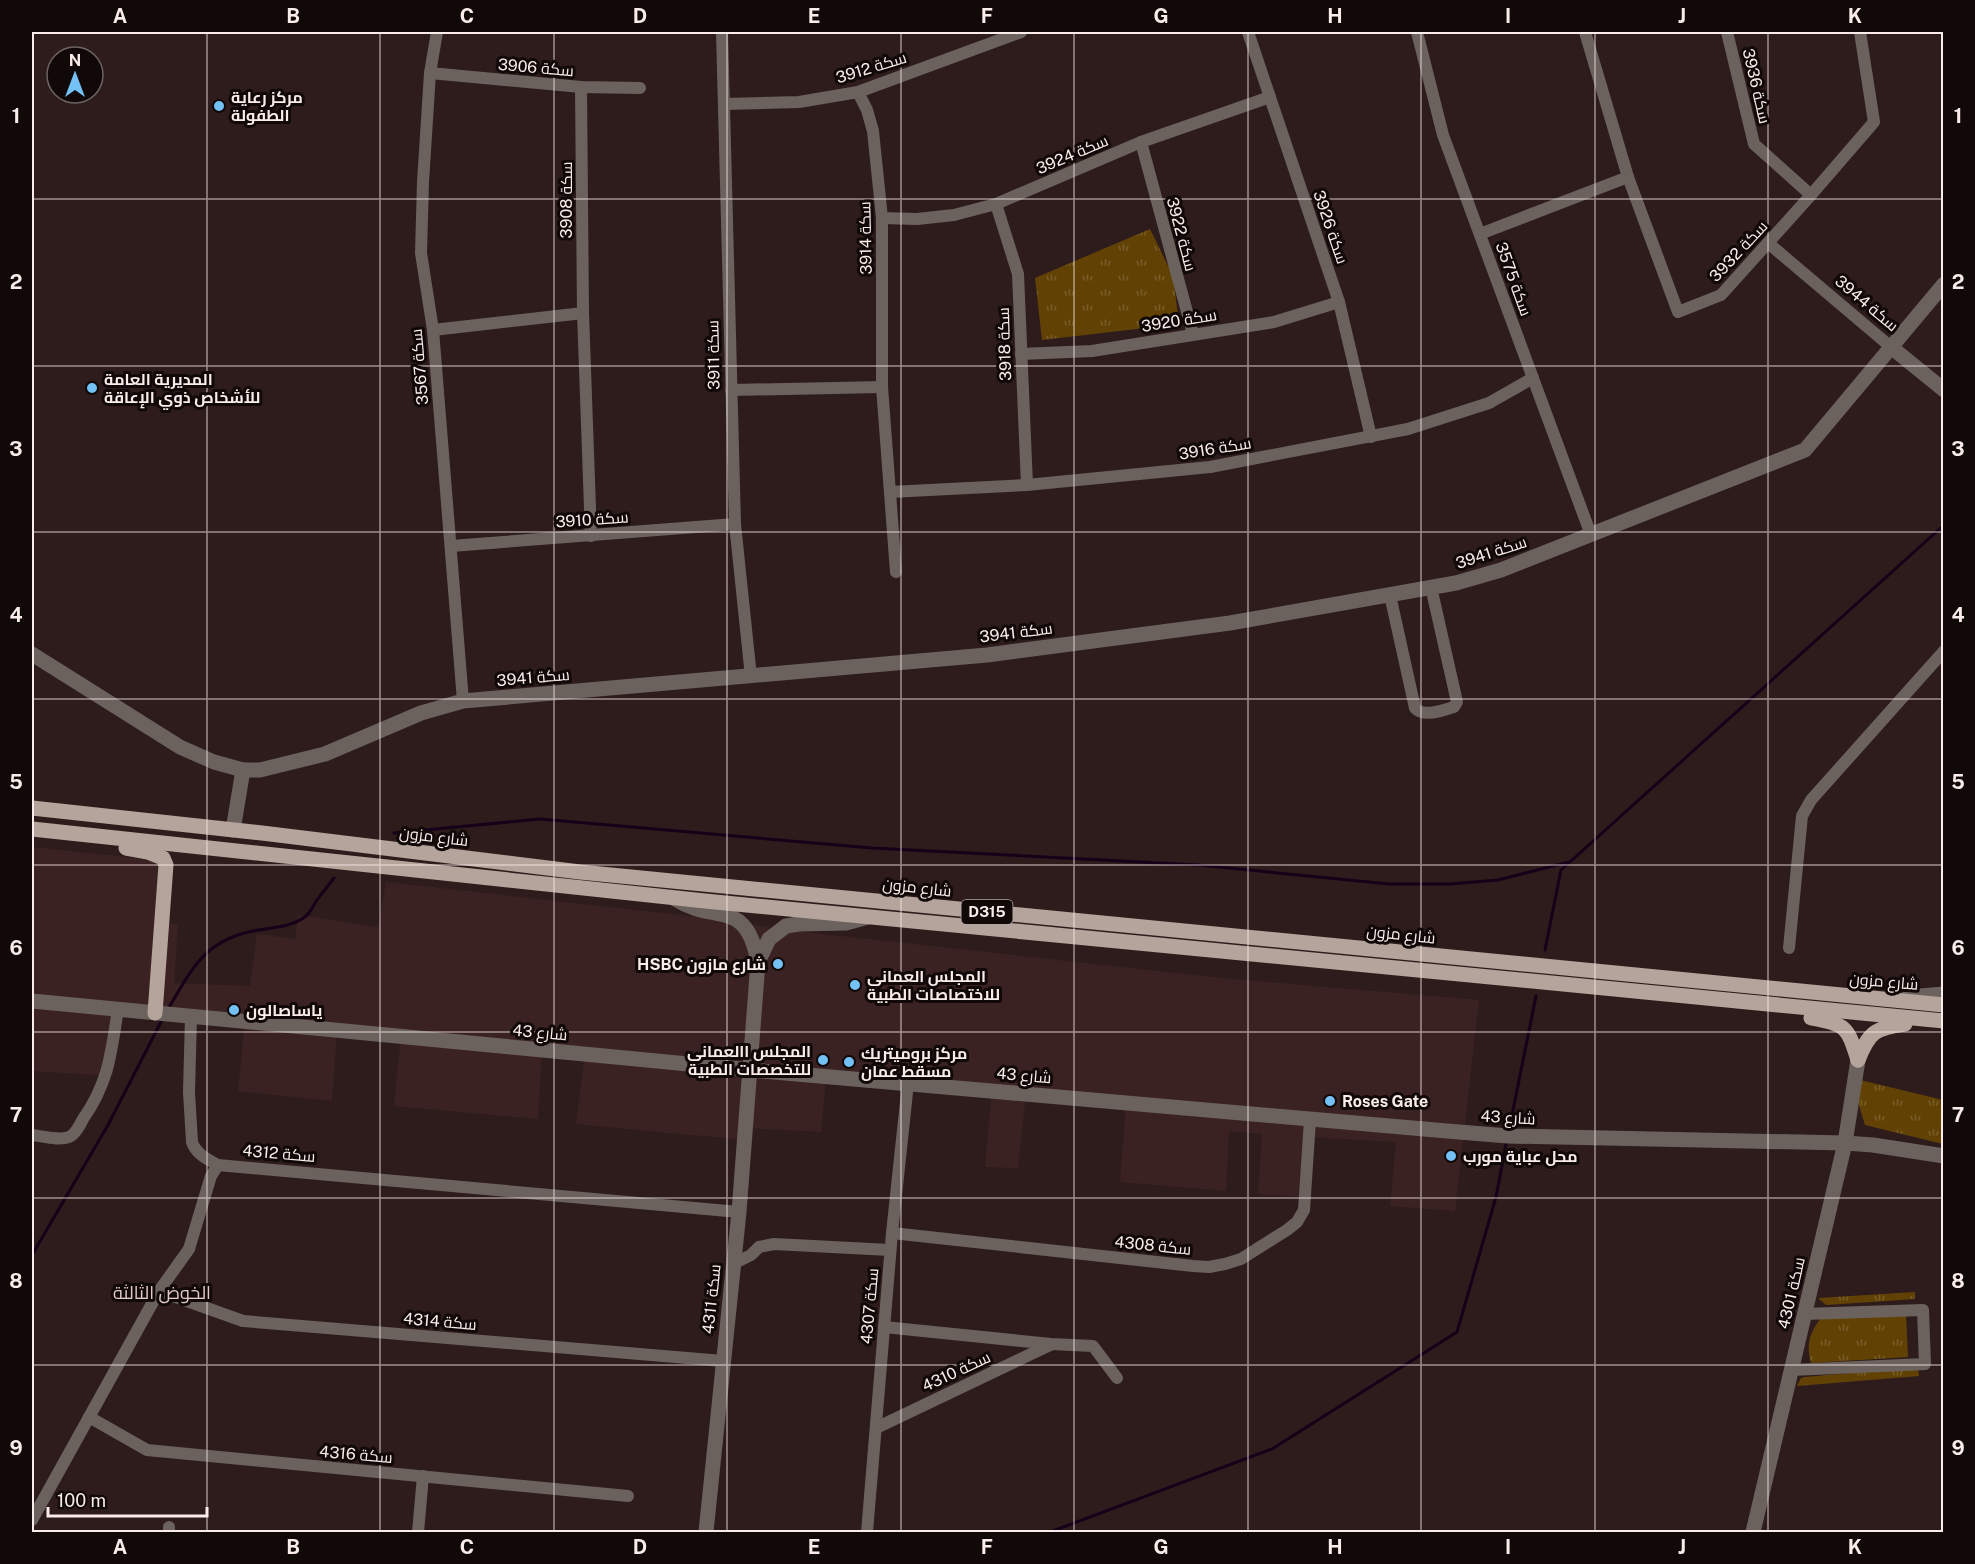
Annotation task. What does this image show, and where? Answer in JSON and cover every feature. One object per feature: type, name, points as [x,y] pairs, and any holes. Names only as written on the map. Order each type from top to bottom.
[{"type":"main road","name":"شارع مزون","points":[[32,808],[580,872],[1944,1005]]},
{"type":"main road","name":"شارع مزون","points":[[32,830],[868,917],[1940,1021]]},
{"type":"main road","points":[[32,830],[148,852],[163,858],[166,865],[155,1013]]},
{"type":"main road","points":[[1723,1000],[1838,1023],[1847,1031],[1858,1060]]},
{"type":"main road","points":[[1858,1060],[1865,1042],[1872,1033],[1884,1027],[1940,1021]]},
{"type":"street","name":"سكة 3567","points":[[437,32],[430,73],[421,253],[433,330],[463,701]]},
{"type":"street","name":"سكة 3911","points":[[723,32],[735,524],[751,677]]},
{"type":"street","name":"سكة 3912","points":[[724,104],[800,102],[858,92],[1021,32]]},
{"type":"street","name":"سكة 3926","points":[[1248,32],[1339,302],[1371,437]]},
{"type":"street","name":"سكة 3575","points":[[1417,32],[1443,135],[1591,535]]},
{"type":"street","name":"سكة 3932","points":[[1585,32],[1628,177],[1678,312],[1721,295],[1812,195],[1874,122],[1860,32]]},
{"type":"street","name":"سكة 3936","points":[[1727,32],[1754,144],[1812,195]]},
{"type":"street","name":"سكة 3906","points":[[430,73],[582,87],[640,88]]},
{"type":"street","name":"سكة 3908","points":[[582,87],[583,313],[591,536]]},
{"type":"street","name":"سكة 3914","points":[[858,92],[867,110],[873,131],[882,218],[882,387],[896,572]]},
{"type":"street","name":"سكة 3924","points":[[882,218],[917,219],[954,215],[996,204],[1141,142],[1270,97]]},
{"type":"street","name":"سكة 3922","points":[[1141,142],[1193,334]]},
{"type":"street","points":[[1480,234],[1628,177]]},
{"type":"street","name":"سكة 3918","points":[[996,204],[1018,274],[1028,485]]},
{"type":"street","name":"سكة 3944","points":[[1768,243],[1944,390]]},
{"type":"street","name":"سكة 3941","points":[[32,654],[180,747],[214,762],[243,770],[260,770],[325,754],[421,713],[463,701],[987,655],[1230,623],[1456,583],[1501,570],[1805,450],[1944,284]]},
{"type":"street","name":"سكة 3920","points":[[1021,354],[1092,351],[1274,322],[1339,302]]},
{"type":"street","points":[[433,330],[583,313]]},
{"type":"street","name":"سكة 3916","points":[[890,492],[1028,485],[1210,467],[1408,429],[1489,403],[1533,378]]},
{"type":"street","points":[[730,390],[882,387]]},
{"type":"street","name":"سكة 3910","points":[[451,546],[735,524]]},
{"type":"street","points":[[1390,595],[1415,708],[1425,714],[1454,707],[1457,702],[1431,587]]},
{"type":"street","points":[[1789,948],[1802,816],[1811,801],[1944,651]]},
{"type":"street","points":[[233,830],[243,770]]},
{"type":"street","points":[[672,897],[686,905],[730,915],[740,921],[752,938],[758,962]]},
{"type":"street","points":[[758,962],[769,939],[786,926],[846,923],[868,917]]},
{"type":"street","name":"سكة 4311","points":[[706,1533],[739,1212],[758,962]]},
{"type":"street","points":[[1881,999],[1944,994]]},
{"type":"street","name":"شارع 43","points":[[32,1001],[751,1070],[1310,1120],[1508,1136],[1845,1143],[1944,1156]]},
{"type":"street","points":[[32,1135],[63,1138],[75,1133],[95,1103],[104,1083],[118,1009]]},
{"type":"street","points":[[191,1016],[189,1092],[192,1142],[194,1148],[202,1156],[218,1165]]},
{"type":"street","name":"سكة 4301","points":[[1753,1533],[1845,1143],[1858,1060]]},
{"type":"street","name":"سكة 4307","points":[[867,1533],[890,1250],[908,1083]]},
{"type":"street","name":"سكة 4308","points":[[892,1233],[1193,1266],[1209,1267],[1225,1264],[1241,1259],[1297,1221],[1304,1210],[1310,1120]]},
{"type":"street","name":"سكة 4312","points":[[32,1520],[159,1291],[189,1250],[211,1176],[218,1165],[739,1212]]},
{"type":"street","points":[[733,1264],[752,1255],[759,1247],[774,1244],[890,1250]]},
{"type":"street","name":"سكة 4314","points":[[159,1291],[243,1321],[723,1361]]},
{"type":"street","points":[[1791,1370],[1926,1364],[1923,1310],[1804,1314]]},
{"type":"street","name":"سكة 4310","points":[[884,1328],[1094,1346],[1118,1378]]},
{"type":"street","name":"سكة 4310","points":[[876,1428],[1052,1344]]},
{"type":"street","name":"سكة 4316","points":[[89,1417],[147,1450],[628,1496]]},
{"type":"street","points":[[418,1533],[423,1476]]},
{"type":"shaded area","points":[[32,847],[145,859],[169,868],[169,923],[178,924],[174,983],[250,986],[257,934],[295,939],[298,915],[378,927],[386,882],[717,919],[786,930],[1221,978],[1479,1000],[1455,1211],[1390,1206],[1396,1142],[1309,1137],[1305,1197],[1258,1194],[1262,1134],[1229,1131],[1226,1191],[1120,1182],[1126,1103],[1026,1093],[1018,1168],[985,1167],[992,1091],[826,1077],[821,1132],[751,1128],[753,1140],[679,1134],[576,1124],[585,1054],[542,1050],[538,1119],[394,1106],[401,1036],[337,1031],[332,1101],[238,1091],[245,1022],[118,1010],[113,1076],[32,1071]]},
{"type":"green space","points":[[1150,229],[1173,276],[1179,324],[1042,340],[1035,278]]},
{"type":"green space","points":[[1860,1080],[1943,1100],[1943,1144],[1865,1125],[1858,1102]]},
{"type":"green space","points":[[1915,1292],[1915,1299],[1826,1305],[1819,1299],[1819,1298]]},
{"type":"green space","points":[[1906,1314],[1908,1357],[1811,1363],[1810,1340],[1820,1319]]},
{"type":"green space","points":[[1918,1367],[1919,1376],[1797,1386],[1801,1378],[1805,1377]]},
{"type":"waterway","points":[[1545,950],[1561,870],[1944,525]]},
{"type":"waterway","points":[[394,833],[540,819],[872,848],[1198,865],[1389,884],[1450,884],[1498,880],[1569,862]]},
{"type":"waterway","points":[[168,1009],[193,968],[213,948],[240,934],[283,926],[301,920],[309,913],[334,878]]},
{"type":"waterway","points":[[1509,1130],[1536,996]]},
{"type":"waterway","points":[[32,1255],[108,1125],[163,1018]]},
{"type":"waterway","points":[[1050,1532],[1272,1449],[1457,1332],[1496,1197],[1507,1139]]},
{"type":"place","name":"مركز رعاية الطفولة","points":[[219,106]]},
{"type":"place","name":"المديرية العامة للأشخاص ذوي الإعاقة","points":[[92,388]]},
{"type":"place","name":"HSBC شارع مازون","points":[[778,964]]},
{"type":"place","name":"المجلس العماني للاختصاصات الطبية","points":[[855,985]]},
{"type":"place","name":"ياساصالون","points":[[234,1010]]},
{"type":"place","name":"المجلس االعمانى للتخصصات الطبية","points":[[823,1060]]},
{"type":"place","name":"مركز بروميتريك مسقط عمان","points":[[849,1062]]},
{"type":"place","name":"Roses Gate","points":[[1330,1101]]},
{"type":"place","name":"محل عباية مورب","points":[[1451,1156]]},
{"type":"district","name":"الخوض الثالثة","points":[[162,1293]]}]
